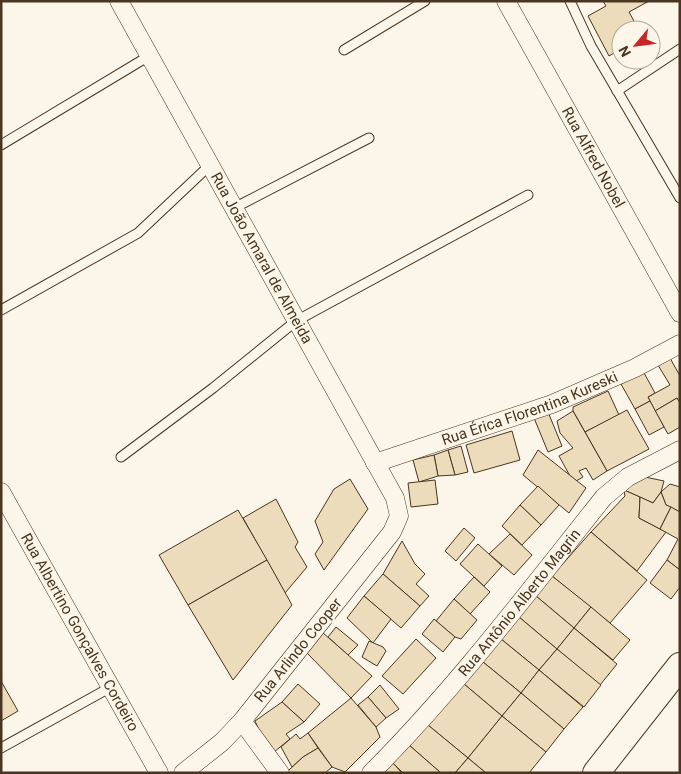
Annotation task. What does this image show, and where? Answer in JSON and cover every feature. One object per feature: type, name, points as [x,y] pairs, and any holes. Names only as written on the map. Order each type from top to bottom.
[{"type":"main road","points":[[596,773],[680,666]]},
{"type":"street","name":"Rua João Amaral de Almeida","points":[[119,1],[395,498],[399,516]]},
{"type":"street","name":"Rua Alfred Nobel","points":[[506,1],[680,313]]},
{"type":"street","name":"Rua Érica Florentina Kureski","points":[[375,463],[552,404],[635,368],[680,344]]},
{"type":"street","name":"Rua Antônio Alberto Magrin","points":[[371,773],[426,715],[461,674],[604,497],[628,477],[680,450]]},
{"type":"street","name":"Rua Albertino Gonçalves Cordeiro","points":[[1,492],[159,773]]},
{"type":"street","name":"Rua Arlindo Cooper","points":[[183,773],[222,742],[242,720],[392,532],[399,516]]},
{"type":"street","points":[[242,720],[280,773]]},
{"type":"lane","points":[[344,50],[425,1]]},
{"type":"lane","points":[[570,1],[591,46],[680,198]]},
{"type":"lane","points":[[618,91],[680,49]]},
{"type":"lane","points":[[1,145],[149,56]]},
{"type":"lane","points":[[234,208],[369,138]]},
{"type":"lane","points":[[1,310],[138,233],[210,165]]},
{"type":"lane","points":[[121,457],[213,388],[296,321],[528,196]]},
{"type":"lane","points":[[1,748],[111,687]]},
{"type":"building","points":[[603,1],[649,1],[629,12],[633,20],[611,20],[611,55],[609,56],[588,16],[606,6]]},
{"type":"building","points":[[670,358],[680,376],[680,403],[677,398],[655,411],[648,397],[670,385],[658,365]]},
{"type":"building","points":[[643,371],[655,393],[648,397],[650,401],[635,409],[621,384]]},
{"type":"building","points":[[608,391],[619,415],[585,432],[573,411],[573,407]]},
{"type":"building","points":[[677,398],[680,403],[680,427],[668,434],[655,411]]},
{"type":"building","points":[[650,401],[664,427],[649,435],[635,409]]},
{"type":"building","points":[[627,410],[649,449],[607,471],[585,432]]},
{"type":"building","points":[[573,411],[607,471],[593,480],[586,468],[579,471],[583,477],[576,481],[570,476],[559,456],[573,448],[560,433],[557,421]]},
{"type":"building","points":[[548,412],[562,446],[548,452],[534,418]]},
{"type":"building","points":[[512,431],[520,460],[474,473],[466,445]]},
{"type":"building","points":[[461,446],[468,472],[455,475],[448,450]]},
{"type":"building","points":[[448,450],[455,475],[438,476],[434,455]]},
{"type":"building","points":[[538,450],[586,488],[569,513],[523,475]]},
{"type":"building","points":[[434,455],[438,476],[419,482],[413,460]]},
{"type":"building","points":[[645,477],[664,481],[661,492],[653,503],[624,490]]},
{"type":"building","points":[[350,479],[368,509],[324,570],[315,554],[323,542],[315,521],[334,489]]},
{"type":"building","points":[[435,480],[438,504],[411,507],[408,483]]},
{"type":"building","points":[[670,484],[680,487],[680,512],[666,505],[661,492]]},
{"type":"building","points":[[538,486],[559,505],[541,525],[520,505]]},
{"type":"building","points":[[624,490],[640,497],[639,518],[666,532],[637,571],[591,532],[625,496]]},
{"type":"building","points":[[661,492],[666,505],[671,507],[660,529],[639,518],[640,497],[653,503]]},
{"type":"building","points":[[276,499],[298,542],[295,547],[307,567],[285,593],[243,518]]},
{"type":"building","points":[[520,505],[541,525],[522,545],[502,526]]},
{"type":"building","points":[[671,507],[680,512],[680,570],[667,560],[678,539],[660,529]]},
{"type":"building","points":[[238,510],[267,560],[188,605],[159,555]]},
{"type":"building","points":[[464,528],[475,538],[456,561],[445,551]]},
{"type":"building","points":[[591,532],[647,580],[610,623],[552,576]]},
{"type":"building","points":[[510,534],[532,555],[514,575],[489,554]]},
{"type":"building","points":[[402,541],[415,564],[425,574],[416,584],[429,596],[420,606],[383,574]]},
{"type":"building","points":[[478,544],[502,566],[484,586],[460,564]]},
{"type":"building","points":[[267,560],[292,605],[233,680],[188,605]]},
{"type":"building","points":[[667,560],[680,570],[680,587],[671,599],[650,583]]},
{"type":"building","points":[[383,574],[420,606],[401,628],[364,596]]},
{"type":"building","points":[[552,576],[591,607],[574,628],[536,596]]},
{"type":"building","points":[[474,577],[490,592],[470,614],[454,599]]},
{"type":"building","points":[[364,596],[391,619],[373,643],[347,618]]},
{"type":"building","points":[[536,596],[574,628],[557,649],[519,617]]},
{"type":"building","points":[[454,599],[477,620],[461,639],[455,637],[436,621]]},
{"type":"building","points":[[591,607],[630,640],[613,660],[574,628]]},
{"type":"building","points":[[519,617],[557,649],[539,670],[501,639]]},
{"type":"building","points":[[434,619],[455,637],[443,652],[422,634]]},
{"type":"building","points":[[336,627],[358,645],[348,655],[328,637]]},
{"type":"building","points":[[574,628],[617,664],[600,685],[557,649]]},
{"type":"building","points":[[322,632],[372,676],[351,698],[306,652]]},
{"type":"building","points":[[416,639],[436,658],[403,694],[382,676]]},
{"type":"building","points":[[501,639],[539,670],[521,693],[483,662]]},
{"type":"building","points":[[369,641],[383,647],[386,651],[377,666],[362,657]]},
{"type":"building","points":[[557,649],[601,685],[584,707],[539,670]]},
{"type":"building","points":[[483,662],[521,693],[502,716],[464,684]]},
{"type":"building","points":[[539,670],[583,707],[564,729],[521,693]]},
{"type":"building","points":[[1,681],[18,711],[1,721]]},
{"type":"building","points":[[298,684],[320,704],[304,722],[282,702]]},
{"type":"building","points":[[464,684],[502,716],[468,758],[428,725]]},
{"type":"building","points":[[380,685],[399,709],[386,718],[368,697]]},
{"type":"building","points":[[521,693],[564,729],[546,752],[502,716]]},
{"type":"building","points":[[368,697],[386,718],[376,727],[358,705]]},
{"type":"building","points":[[351,698],[376,727],[380,737],[345,772],[332,767],[308,733]]},
{"type":"building","points":[[282,702],[304,722],[286,734],[290,739],[274,752],[255,721]]},
{"type":"building","points":[[502,716],[546,752],[529,773],[486,773],[468,758]]},
{"type":"building","points":[[428,725],[468,758],[455,773],[441,773],[409,745]]},
{"type":"building","points":[[308,733],[318,748],[303,757],[292,767],[281,747],[296,734],[300,739]]},
{"type":"building","points":[[409,745],[441,773],[403,773],[392,762]]},
{"type":"building","points":[[318,748],[332,767],[325,773],[289,773],[288,771],[303,757]]},
{"type":"building","points":[[468,758],[486,773],[455,773]]},
{"type":"building","points":[[392,762],[402,773],[382,773]]}]
